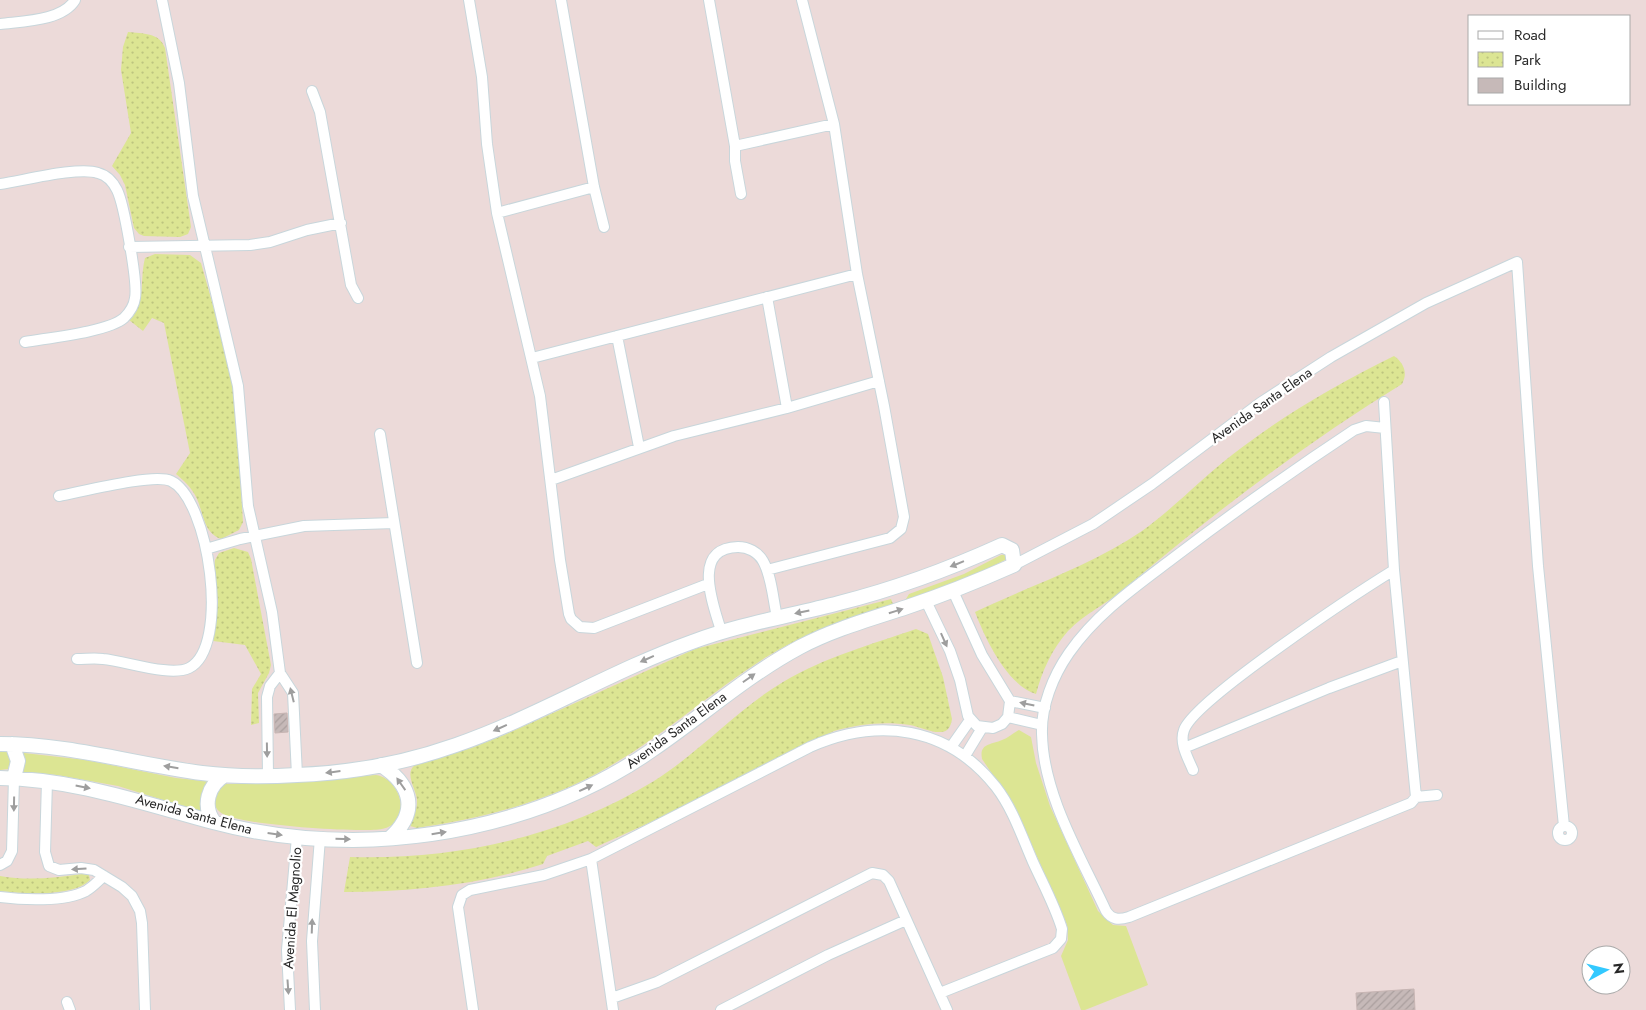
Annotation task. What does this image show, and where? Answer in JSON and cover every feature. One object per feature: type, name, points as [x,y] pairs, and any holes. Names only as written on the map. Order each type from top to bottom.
[{"type":"street","points":[[0,24],[56,14],[66,10],[75,0]]},
{"type":"street","points":[[162,0],[179,83],[190,181],[238,386],[246,482],[255,536],[272,612],[280,673],[293,693],[297,775]]},
{"type":"street","points":[[469,0],[482,77],[487,144],[497,213],[540,396],[560,560],[571,619],[580,627],[594,628],[708,584]]},
{"type":"street","points":[[561,0],[594,187],[604,227]]},
{"type":"street","points":[[709,0],[735,146],[735,161],[741,194]]},
{"type":"street","points":[[767,570],[890,538],[901,529],[904,512],[857,274],[834,124],[802,0]]},
{"type":"street","points":[[312,91],[320,112],[351,285],[358,298]]},
{"type":"street","points":[[735,146],[834,124]]},
{"type":"street","points":[[0,184],[85,171],[101,174],[112,182],[119,193],[136,292],[132,307],[122,319],[107,327],[24,342]]},
{"type":"street","points":[[497,213],[594,187]]},
{"type":"street","points":[[129,248],[250,245],[270,242],[307,230],[341,223]]},
{"type":"street","name":"Avenida Santa Elena","points":[[7,778],[47,781],[119,795],[214,822],[297,836],[320,838],[390,838],[431,834],[494,822],[564,798],[607,778],[642,757],[757,672],[802,646],[842,628],[953,591],[1060,543],[1109,513],[1260,403],[1331,357],[1426,303],[1518,262],[1538,566],[1564,826]]},
{"type":"street","points":[[532,358],[857,274]]},
{"type":"street","points":[[767,297],[787,408]]},
{"type":"street","points":[[617,336],[639,447]]},
{"type":"street","points":[[551,480],[639,447],[708,426],[787,408],[879,381]]},
{"type":"street","points":[[1384,402],[1394,570],[1402,661],[1417,789],[1416,797],[1411,803],[1129,917],[1114,918],[1106,911],[1053,795],[1043,755],[1042,725],[1045,708],[1052,685],[1069,653],[1090,627],[1114,603],[1207,532],[1314,456],[1361,427],[1385,428]]},
{"type":"street","points":[[380,434],[417,663]]},
{"type":"street","points":[[59,496],[154,479],[166,480],[176,484],[186,496],[195,513],[206,549],[212,597],[210,627],[204,651],[194,665],[181,670],[168,670],[102,659],[77,659]]},
{"type":"street","points":[[206,549],[255,536],[327,524],[394,523]]},
{"type":"street","points":[[6,744],[73,749],[144,763],[225,775],[297,775],[381,765],[431,754],[483,735],[647,659],[721,631],[840,603],[927,576],[1002,545],[1012,550],[1014,565]]},
{"type":"street","points":[[721,631],[707,576],[710,564],[719,554],[733,547],[741,547],[756,553],[767,570],[777,617]]},
{"type":"street","points":[[1193,770],[1182,738],[1185,727],[1209,702],[1320,619],[1394,570]]},
{"type":"street","points":[[926,601],[950,651],[970,720],[982,728],[998,726],[1008,717],[1010,701],[982,655],[953,591]]},
{"type":"street","points":[[1184,748],[1320,691],[1402,661]]},
{"type":"street","points":[[268,776],[267,698],[270,686],[280,673]]},
{"type":"street","points":[[1010,701],[1045,708]]},
{"type":"street","points":[[1008,717],[1042,725]]},
{"type":"street","points":[[951,747],[970,720]]},
{"type":"street","points":[[965,756],[982,728]]},
{"type":"street","points":[[473,1010],[458,906],[462,895],[470,890],[544,875],[591,859],[803,751],[841,735],[863,730],[888,730],[918,735],[951,747],[965,756],[987,776],[1009,808],[1060,923],[1062,936],[1053,948],[940,993]]},
{"type":"street","points":[[0,865],[7,861],[12,851],[7,778],[18,761],[6,744]]},
{"type":"street","points":[[381,765],[401,782],[405,788],[408,804],[404,822],[390,838]]},
{"type":"street","points":[[214,822],[208,810],[208,797],[214,784],[225,775]]},
{"type":"street","points":[[47,781],[45,852],[47,863],[55,870],[87,868],[104,876],[127,891],[140,911],[144,1010]]},
{"type":"street","points":[[1416,797],[1437,795]]},
{"type":"street","name":"Avenida El Magnolio","points":[[290,1010],[288,924],[297,836]]},
{"type":"street","name":"Avenida El Magnolio","points":[[315,1010],[312,942],[320,838]]},
{"type":"street","points":[[591,859],[613,1010]]},
{"type":"street","points":[[612,998],[657,982],[872,873],[882,875],[889,881],[947,1010]]},
{"type":"street","points":[[0,897],[28,899],[76,895],[104,876]]},
{"type":"street","points":[[721,1010],[842,949],[906,920]]},
{"type":"green space","points":[[128,32],[155,36],[165,48],[191,227],[188,234],[180,237],[144,236],[139,234],[134,228],[125,185],[120,175],[112,166],[131,133],[121,70],[123,47]]},
{"type":"green space","points":[[155,254],[190,255],[201,263],[229,362],[235,400],[243,522],[239,530],[221,539],[210,531],[195,495],[189,486],[176,474],[190,453],[164,323],[152,318],[143,331],[129,320],[135,313],[142,291],[145,258]]},
{"type":"green space","points":[[1394,356],[1404,368],[1405,376],[1402,384],[1293,456],[1224,508],[1116,595],[1074,625],[1052,653],[1041,677],[1036,694],[1025,689],[1007,671],[991,647],[975,612],[1082,565],[1142,531],[1221,464],[1270,427],[1331,389]]},
{"type":"green space","points":[[234,548],[248,552],[251,559],[271,665],[269,673],[258,693],[259,723],[251,725],[252,689],[261,674],[245,645],[213,641],[218,601],[214,568],[215,560],[219,553]]},
{"type":"green space","points":[[1008,554],[1007,559],[971,577],[907,601],[906,599],[909,594],[964,574],[1001,555]]},
{"type":"green space","points":[[891,599],[893,604],[844,620],[783,647],[728,683],[651,740],[588,778],[541,798],[492,813],[417,828],[410,826],[417,805],[410,773],[415,765],[471,748],[504,735],[695,649]]},
{"type":"green space","points":[[916,629],[928,634],[943,677],[952,719],[946,731],[934,732],[910,725],[881,723],[834,731],[651,822],[596,847],[588,841],[547,856],[543,864],[470,882],[420,889],[344,892],[350,857],[390,857],[469,849],[507,841],[583,817],[619,800],[671,770],[749,705],[783,682],[831,658]]},
{"type":"green space","points":[[1019,730],[1031,737],[1036,763],[1050,806],[1098,911],[1113,925],[1126,926],[1148,985],[1085,1010],[1081,1010],[1061,956],[1068,940],[1067,925],[1016,809],[982,759],[984,747],[1004,739]]},
{"type":"green space","points":[[0,751],[6,751],[12,757],[8,769],[0,770]]},
{"type":"green space","points":[[24,753],[86,760],[176,778],[213,782],[205,813],[118,786],[57,775],[23,772]]},
{"type":"green space","points":[[376,775],[385,778],[392,784],[397,792],[401,810],[398,819],[392,825],[382,829],[326,829],[252,822],[223,814],[216,808],[215,804],[221,785],[226,784],[274,783]]},
{"type":"green space","points":[[89,875],[90,880],[72,889],[60,892],[21,893],[0,891],[0,876],[41,878]]},
{"type":"building","points":[[287,713],[288,732],[275,733],[274,714]]},
{"type":"building","points":[[1414,989],[1415,1010],[1357,1010],[1356,993]]}]
